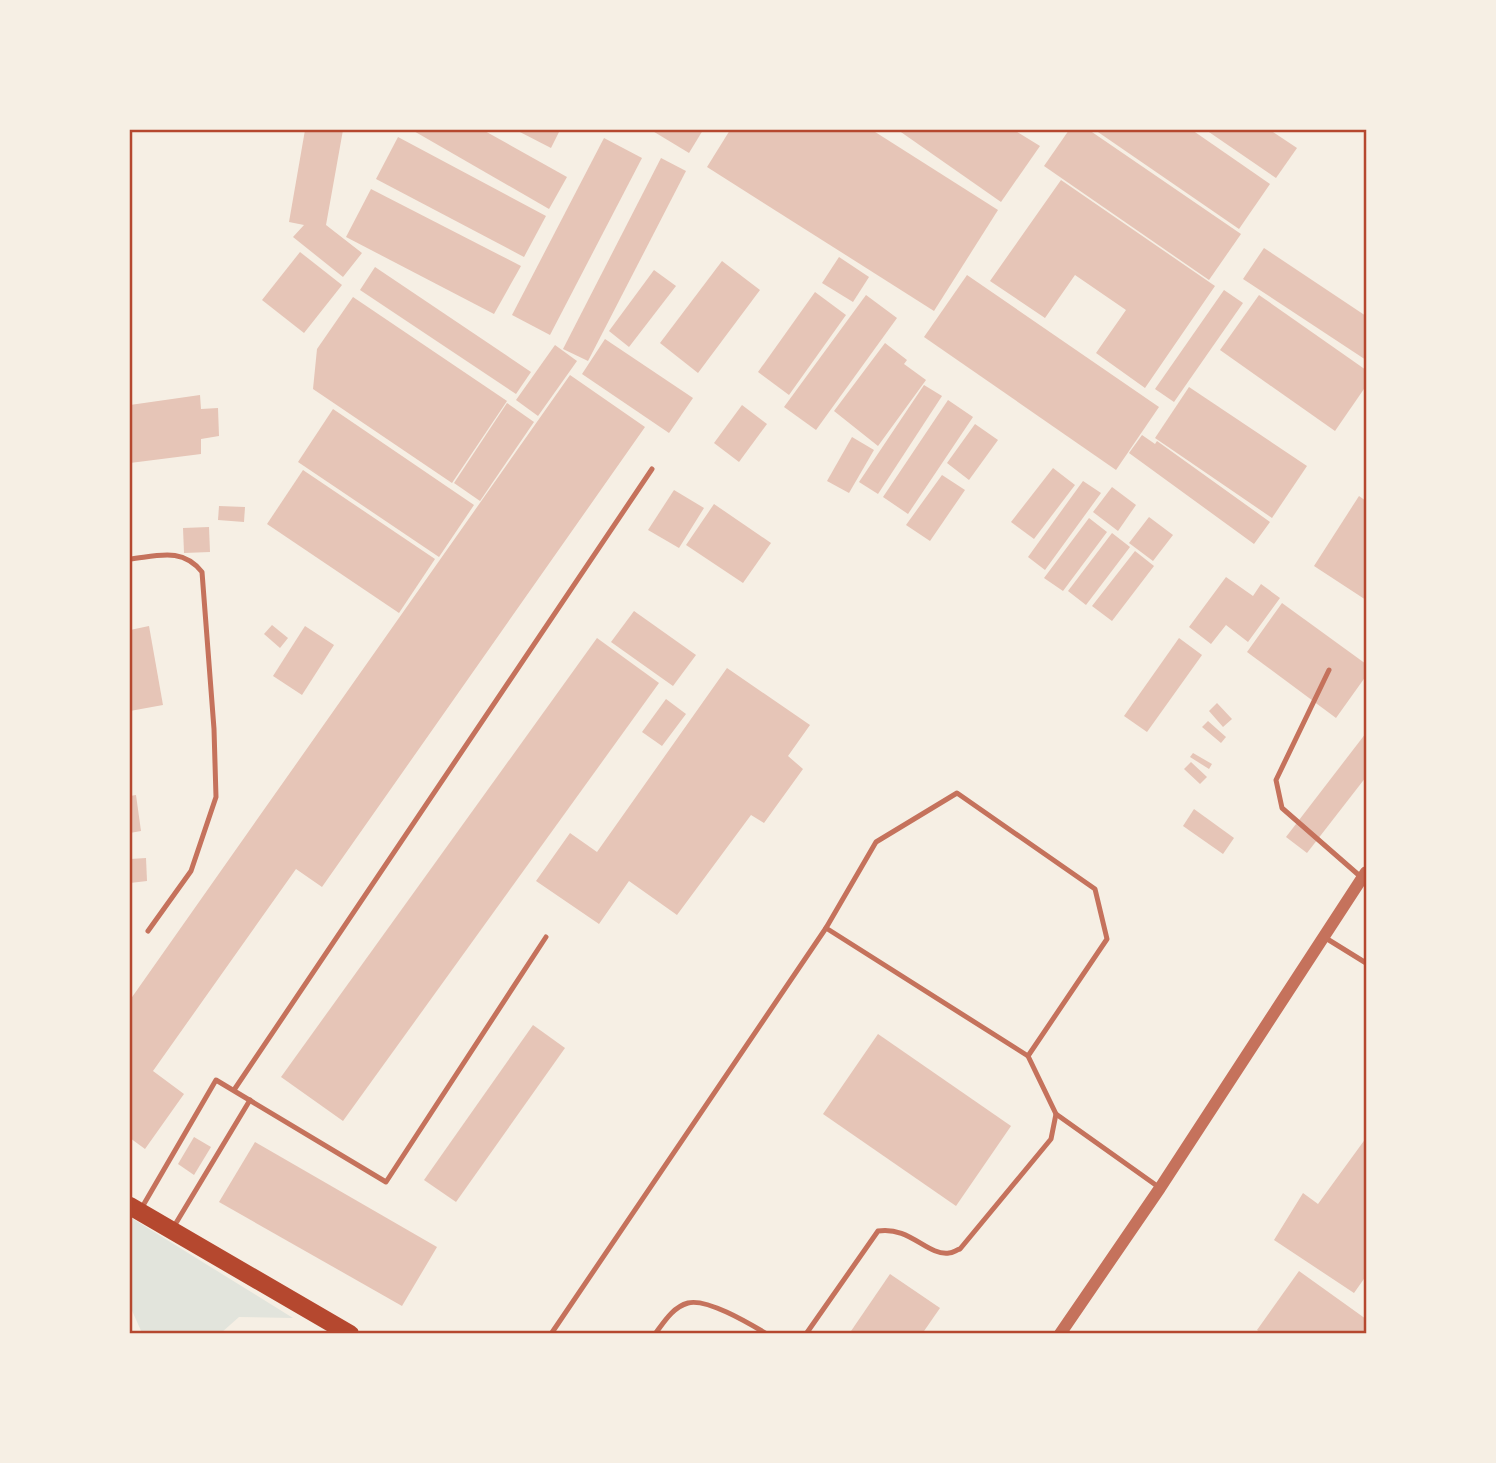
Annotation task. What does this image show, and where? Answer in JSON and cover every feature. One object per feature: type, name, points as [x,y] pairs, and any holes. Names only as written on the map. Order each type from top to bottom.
[{"type":"main road","points":[[134,1209],[351,1334]]},
{"type":"street","points":[[1061,1333],[1160,1188],[1364,875]]},
{"type":"lane","points":[[234,1090],[652,469]]},
{"type":"lane","points":[[130,559],[173,554],[193,561],[202,572],[214,729],[216,797],[191,871],[148,931]]},
{"type":"lane","points":[[1329,670],[1276,780],[1282,808],[1364,875]]},
{"type":"lane","points":[[551,1334],[826,928],[876,842],[957,793],[1095,889],[1107,939],[1028,1056]]},
{"type":"lane","points":[[826,928],[1028,1056],[1056,1114],[1160,1188]]},
{"type":"lane","points":[[134,1209],[216,1080],[386,1182],[546,937]]},
{"type":"lane","points":[[1324,937],[1367,963]]},
{"type":"lane","points":[[172,1231],[250,1100]]},
{"type":"lane","points":[[806,1334],[878,1231],[892,1229],[948,1254],[960,1249],[1051,1139],[1056,1114]]},
{"type":"lane","points":[[655,1334],[670,1314],[688,1303],[704,1304],[767,1334]]},
{"type":"shaded area","points":[[130,1217],[293,1318],[239,1317],[221,1333],[142,1333],[130,1306]]},
{"type":"building","points":[[305,130],[343,130],[326,225],[362,253],[343,277],[293,237],[304,225],[289,222]]},
{"type":"building","points":[[412,130],[483,130],[567,177],[549,209]]},
{"type":"building","points":[[516,130],[560,130],[551,148]]},
{"type":"building","points":[[651,130],[703,130],[689,153]]},
{"type":"building","points":[[730,130],[872,130],[998,210],[934,311],[707,167]]},
{"type":"building","points":[[898,130],[1014,130],[1040,146],[1001,202]]},
{"type":"building","points":[[1069,130],[1089,130],[1241,234],[1209,280],[1044,166]]},
{"type":"building","points":[[1095,130],[1192,130],[1270,184],[1239,229]]},
{"type":"building","points":[[1206,130],[1270,130],[1297,148],[1276,178]]},
{"type":"building","points":[[398,137],[546,216],[524,257],[376,179]]},
{"type":"building","points":[[604,138],[642,158],[550,335],[512,315]]},
{"type":"building","points":[[661,158],[686,171],[588,361],[563,349]]},
{"type":"building","points":[[1061,180],[1215,286],[1145,388],[1096,353],[1126,310],[1075,275],[1045,318],[990,281]]},
{"type":"building","points":[[371,189],[521,266],[494,314],[346,237]]},
{"type":"building","points":[[1264,248],[1366,316],[1366,360],[1243,279]]},
{"type":"building","points":[[300,252],[342,285],[304,333],[262,300]]},
{"type":"building","points":[[839,257],[869,277],[853,302],[822,283]]},
{"type":"building","points":[[722,261],[760,290],[698,373],[660,343]]},
{"type":"building","points":[[375,267],[531,372],[516,394],[360,290]]},
{"type":"building","points":[[654,270],[676,286],[629,347],[609,331]]},
{"type":"building","points":[[967,275],[1159,407],[1116,470],[924,337]]},
{"type":"building","points":[[1224,290],[1243,303],[1174,402],[1155,389]]},
{"type":"building","points":[[815,292],[846,315],[789,395],[758,372]]},
{"type":"building","points":[[866,295],[897,318],[816,430],[784,407]]},
{"type":"building","points":[[1259,295],[1366,370],[1366,386],[1335,431],[1220,350]]},
{"type":"building","points":[[353,297],[507,401],[452,483],[313,389],[317,349]]},
{"type":"building","points":[[605,339],[693,398],[669,433],[582,374]]},
{"type":"building","points":[[885,343],[907,360],[904,364],[926,380],[878,446],[834,411]]},
{"type":"building","points":[[555,345],[577,361],[538,416],[516,400]]},
{"type":"building","points":[[570,375],[645,427],[322,887],[296,869],[153,1071],[184,1094],[145,1149],[130,1138],[130,1000]]},
{"type":"building","points":[[924,385],[942,396],[878,494],[859,482]]},
{"type":"building","points":[[1189,387],[1307,466],[1272,518],[1155,438]]},
{"type":"building","points":[[200,395],[201,409],[218,408],[219,436],[201,439],[201,454],[130,463],[130,405]]},
{"type":"building","points":[[948,400],[973,417],[908,514],[883,497]]},
{"type":"building","points":[[507,403],[534,422],[480,501],[454,483]]},
{"type":"building","points":[[742,405],[767,424],[739,462],[714,443]]},
{"type":"building","points":[[333,409],[474,505],[439,557],[298,462]]},
{"type":"building","points":[[975,424],[998,440],[969,480],[947,463]]},
{"type":"building","points":[[1142,435],[1155,444],[1157,441],[1270,522],[1254,544],[1129,453]]},
{"type":"building","points":[[852,437],[874,450],[849,493],[827,481]]},
{"type":"building","points":[[1053,468],[1075,485],[1034,539],[1011,522]]},
{"type":"building","points":[[303,470],[435,559],[399,613],[267,524]]},
{"type":"building","points":[[942,475],[965,490],[930,541],[906,525]]},
{"type":"building","points":[[1083,481],[1101,493],[1045,570],[1028,557]]},
{"type":"building","points":[[1112,487],[1136,505],[1118,531],[1093,512]]},
{"type":"building","points":[[674,490],[704,508],[679,548],[648,530]]},
{"type":"building","points":[[1359,496],[1366,501],[1366,600],[1314,566]]},
{"type":"building","points":[[714,504],[771,543],[743,583],[686,545]]},
{"type":"building","points":[[219,506],[245,507],[244,522],[218,520]]},
{"type":"building","points":[[1149,517],[1173,535],[1153,561],[1129,543]]},
{"type":"building","points":[[1089,518],[1107,532],[1063,591],[1044,578]]},
{"type":"building","points":[[209,527],[210,552],[184,553],[183,528]]},
{"type":"building","points":[[1112,533],[1130,547],[1086,605],[1068,591]]},
{"type":"building","points":[[1135,551],[1154,566],[1112,621],[1092,606]]},
{"type":"building","points":[[1226,577],[1253,596],[1261,584],[1280,598],[1248,642],[1226,625],[1211,644],[1189,627]]},
{"type":"building","points":[[1282,603],[1366,664],[1366,676],[1336,718],[1247,652]]},
{"type":"building","points":[[634,611],[696,655],[673,686],[611,642]]},
{"type":"building","points":[[272,625],[288,638],[280,648],[264,634]]},
{"type":"building","points":[[149,626],[163,705],[130,711],[130,630]]},
{"type":"building","points":[[305,626],[334,645],[302,695],[273,676]]},
{"type":"building","points":[[597,638],[659,683],[343,1121],[281,1077]]},
{"type":"building","points":[[1179,638],[1202,655],[1147,732],[1124,716]]},
{"type":"building","points":[[727,668],[810,725],[788,756],[803,769],[764,823],[751,815],[677,915],[629,881],[599,924],[536,881],[570,833],[597,852]]},
{"type":"building","points":[[666,699],[686,714],[662,746],[642,732]]},
{"type":"building","points":[[1217,703],[1232,719],[1223,727],[1209,711]]},
{"type":"building","points":[[1208,721],[1226,737],[1221,743],[1202,727]]},
{"type":"building","points":[[1366,733],[1366,777],[1307,853],[1286,837]]},
{"type":"building","points":[[1193,753],[1212,764],[1209,769],[1190,757]]},
{"type":"building","points":[[1191,762],[1207,777],[1200,784],[1184,769]]},
{"type":"building","points":[[136,795],[141,831],[130,833],[130,796]]},
{"type":"building","points":[[1194,809],[1234,838],[1223,854],[1183,826]]},
{"type":"building","points":[[146,858],[147,881],[130,883],[130,859]]},
{"type":"building","points":[[533,1025],[565,1048],[456,1202],[424,1180]]},
{"type":"building","points":[[878,1034],[1011,1126],[956,1206],[823,1114]]},
{"type":"building","points":[[194,1137],[211,1147],[194,1175],[178,1164]]},
{"type":"building","points":[[1366,1138],[1366,1276],[1354,1293],[1274,1240],[1303,1193],[1318,1204]]},
{"type":"building","points":[[255,1142],[437,1247],[402,1306],[219,1202]]},
{"type":"building","points":[[1299,1271],[1366,1319],[1366,1334],[1262,1334],[1257,1330]]},
{"type":"building","points":[[890,1274],[940,1308],[922,1334],[849,1334]]}]
